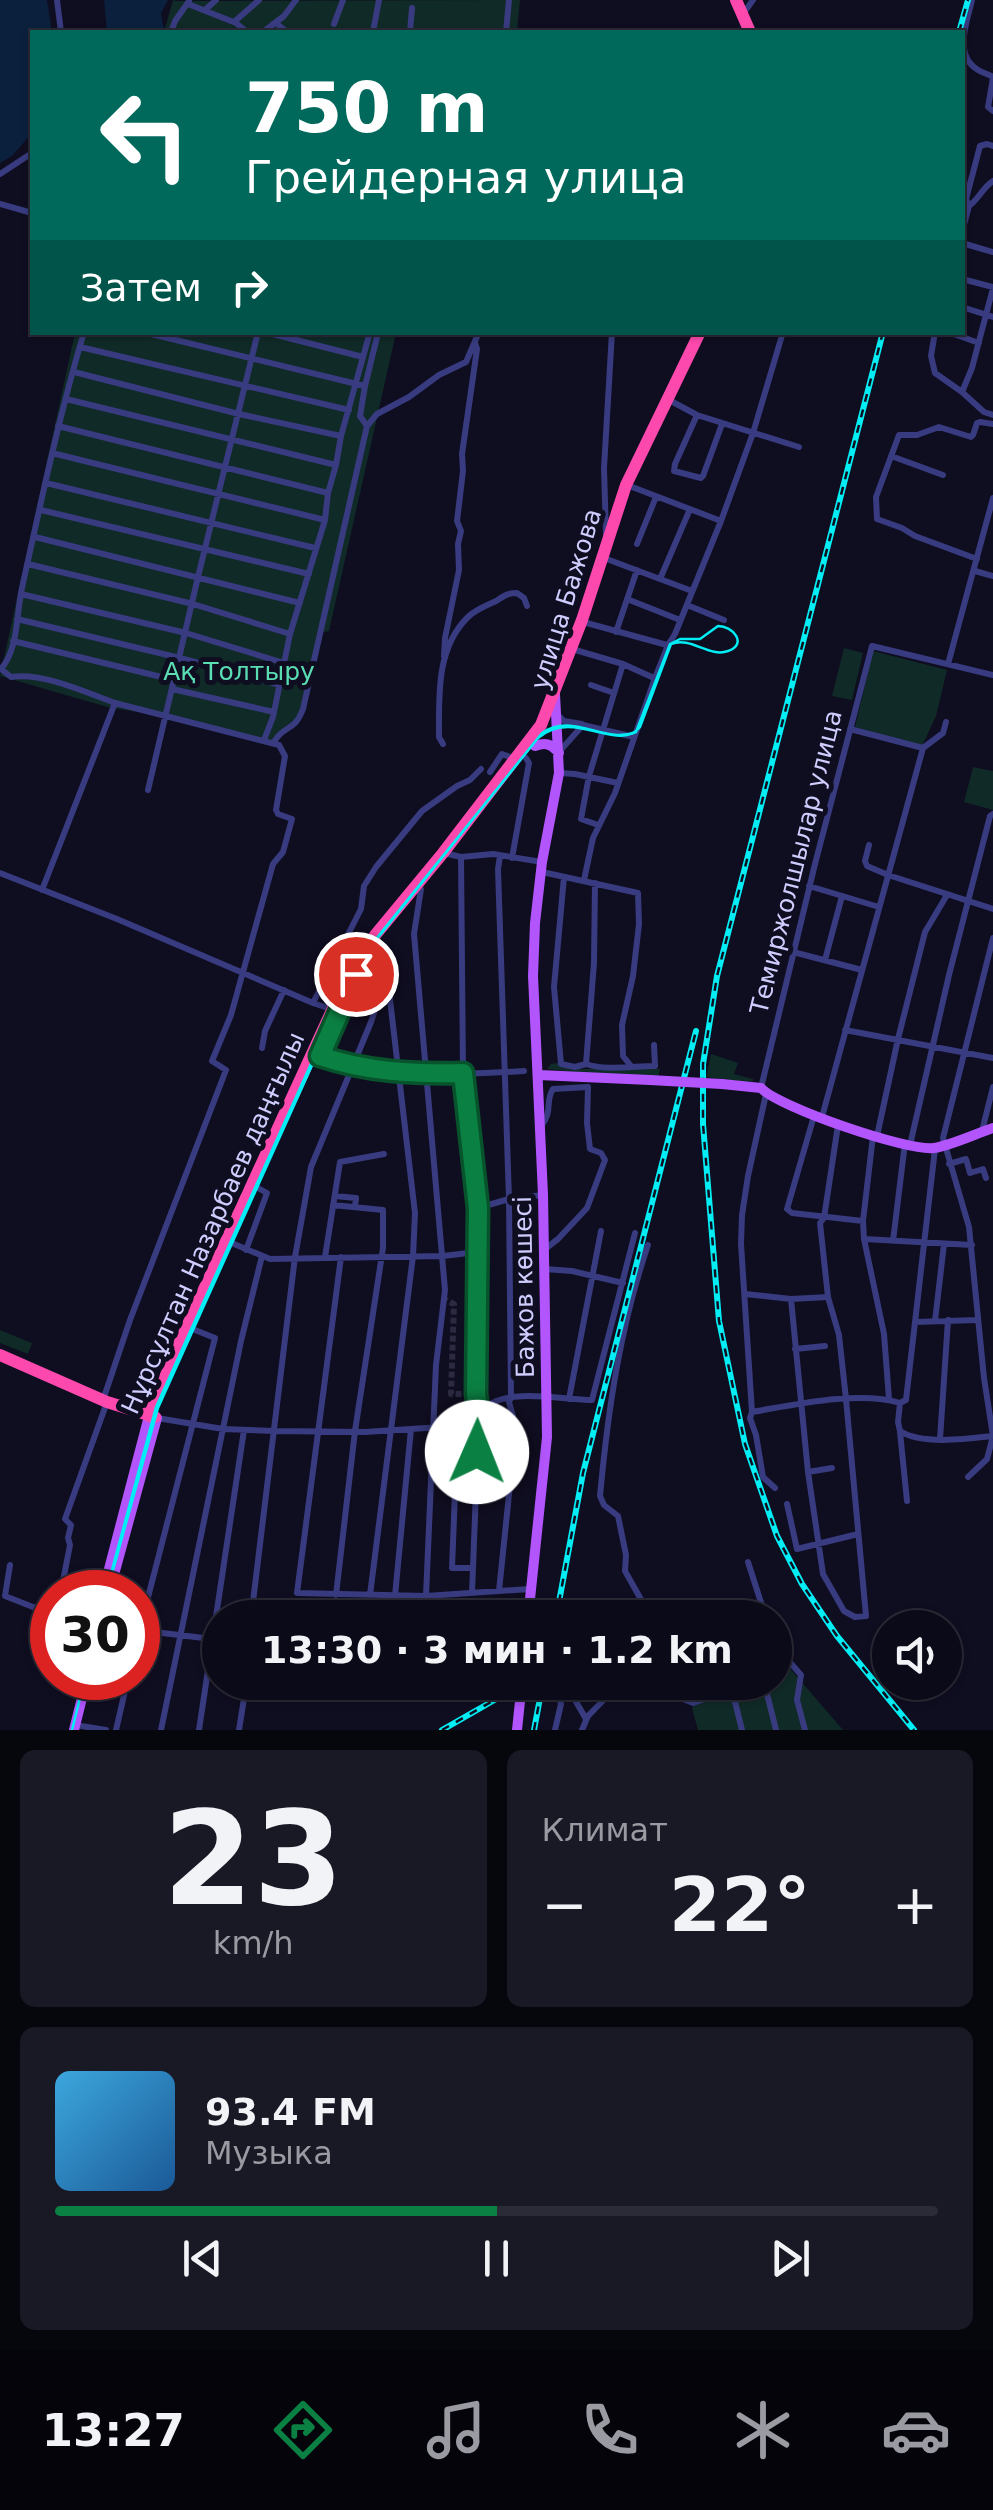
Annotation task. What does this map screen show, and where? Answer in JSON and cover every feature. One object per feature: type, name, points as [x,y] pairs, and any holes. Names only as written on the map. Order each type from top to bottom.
[{"type":"highway","points":[[736,0],[749,30]]},
{"type":"highway","name":"улица Бажова","points":[[555,694],[626,485],[699,335]]},
{"type":"highway","name":"Нұрсұлтан Назарбаев даңғылы","points":[[526,755],[555,694]]},
{"type":"highway","name":"Нұрсұлтан Назарбаев даңғылы","points":[[153,1417],[236,1245],[361,953],[451,855],[544,733],[555,694]]},
{"type":"highway","name":"Нұрсұлтан Назарбаев даңғылы","points":[[153,1417],[236,1245],[336,1011]]},
{"type":"highway","points":[[0,1355],[105,1401],[153,1417]]},
{"type":"main road","name":"улица Бажова","points":[[538,1075],[533,976],[535,922],[559,772],[555,694]]},
{"type":"main road","points":[[526,755],[542,743],[559,752]]},
{"type":"main road","points":[[538,1075],[722,1084],[764,1091],[818,1117],[908,1144],[940,1146],[988,1130]]},
{"type":"main road","name":"Бажов көшесі","points":[[530,1600],[547,1436],[544,1269],[550,1242],[543,1195],[538,1075]]},
{"type":"main road","name":"Нұрсұлтан Назарбаев даңғылы","points":[[112,1570],[153,1417]]},
{"type":"main road","points":[[72,1728],[79,1700]]},
{"type":"main road","points":[[516,1730],[520,1700]]},
{"type":"street","points":[[57,0],[61,30]]},
{"type":"street","points":[[205,10],[216,0]]},
{"type":"street","points":[[234,22],[259,0]]},
{"type":"street","points":[[266,30],[296,0]]},
{"type":"street","points":[[334,24],[342,0]]},
{"type":"street","points":[[374,30],[379,0]]},
{"type":"street","points":[[506,30],[508,0]]},
{"type":"street","points":[[742,15],[753,0]]},
{"type":"street","points":[[965,30],[972,0]]},
{"type":"street","points":[[172,30],[189,2],[244,30]]},
{"type":"street","points":[[410,30],[412,8]]},
{"type":"street","points":[[276,23],[285,30]]},
{"type":"street","points":[[965,53],[974,68],[993,78],[988,107],[993,112]]},
{"type":"street","points":[[969,206],[966,199],[980,146],[993,146]]},
{"type":"street","points":[[0,174],[30,156]]},
{"type":"street","points":[[965,221],[969,206],[993,180]]},
{"type":"street","points":[[0,204],[30,212]]},
{"type":"street","points":[[965,245],[993,252]]},
{"type":"street","points":[[962,392],[990,316],[993,288],[965,279]]},
{"type":"street","points":[[965,307],[990,316]]},
{"type":"street","points":[[65,1570],[72,1525],[65,1519],[130,1320],[226,1070],[212,1060],[231,1016],[272,864],[283,852],[292,819],[276,810],[285,756],[274,742],[115,703],[74,688],[22,675],[11,676],[1,669],[14,640],[20,594],[58,426],[83,335]]},
{"type":"street","points":[[156,335],[361,386]]},
{"type":"street","points":[[148,790],[238,414],[261,335]]},
{"type":"street","points":[[274,335],[363,357]]},
{"type":"street","points":[[367,426],[360,416],[363,357],[375,335]]},
{"type":"street","points":[[264,740],[274,712],[290,634],[325,520],[348,410],[361,386],[375,335]]},
{"type":"street","points":[[274,742],[282,731],[294,726],[303,708],[367,426],[377,414],[466,362],[478,335]]},
{"type":"street","points":[[612,335],[604,468],[605,552],[692,591]]},
{"type":"street","points":[[584,880],[598,826],[753,433],[782,335]]},
{"type":"street","points":[[935,335],[931,360],[935,373],[993,416]]},
{"type":"street","points":[[956,335],[979,343]]},
{"type":"street","points":[[443,744],[439,710],[458,570],[461,532],[457,520],[475,343]]},
{"type":"street","points":[[80,347],[348,410]]},
{"type":"street","points":[[74,372],[341,436]]},
{"type":"street","points":[[66,399],[336,465]]},
{"type":"street","points":[[668,399],[696,415],[799,447]]},
{"type":"street","points":[[696,415],[675,464],[674,471],[682,474],[704,476],[722,424]]},
{"type":"street","points":[[978,558],[877,519],[876,497],[899,435],[917,435],[939,428],[970,437],[974,436],[977,423],[993,424]]},
{"type":"street","points":[[58,426],[328,493]]},
{"type":"street","points":[[52,453],[325,520]]},
{"type":"street","points":[[892,456],[943,474]]},
{"type":"street","points":[[46,483],[316,548]]},
{"type":"street","points":[[626,485],[721,521]]},
{"type":"street","points":[[637,544],[656,497]]},
{"type":"street","points":[[993,498],[948,664],[993,675]]},
{"type":"street","points":[[660,579],[690,509]]},
{"type":"street","points":[[41,510],[309,574]]},
{"type":"street","points":[[34,538],[300,603]]},
{"type":"street","points":[[28,564],[193,604],[290,634]]},
{"type":"street","points":[[616,632],[638,570]]},
{"type":"street","points":[[974,571],[993,576]]},
{"type":"street","points":[[444,656],[466,619],[486,604],[512,592],[521,596],[527,606]]},
{"type":"street","points":[[20,594],[186,632],[284,663]]},
{"type":"street","points":[[627,599],[680,620]]},
{"type":"street","points":[[687,605],[724,620]]},
{"type":"street","points":[[18,619],[280,685]]},
{"type":"street","points":[[582,622],[668,645]]},
{"type":"street","points":[[14,640],[174,680]]},
{"type":"street","name":"Темиржолшылар улица","points":[[775,1488],[763,1477],[750,1418],[741,1244],[742,1214],[764,1091],[809,886],[872,646],[948,664]]},
{"type":"street","points":[[570,649],[655,678]]},
{"type":"street","points":[[598,826],[581,820],[622,664]]},
{"type":"street","points":[[591,684],[614,693]]},
{"type":"street","points":[[172,689],[274,712]]},
{"type":"street","points":[[42,890],[115,703]]},
{"type":"street","points":[[557,714],[564,720],[634,737]]},
{"type":"street","points":[[863,1222],[792,1213],[788,1209],[845,1030],[924,748],[943,733],[946,722]]},
{"type":"street","points":[[559,752],[583,725]]},
{"type":"street","points":[[850,729],[924,748]]},
{"type":"street","points":[[490,772],[502,754],[526,755],[529,763],[512,858]]},
{"type":"street","points":[[314,1003],[361,909],[364,886],[376,867],[422,811],[470,780],[480,769]]},
{"type":"street","points":[[559,772],[618,783]]},
{"type":"street","points":[[893,1240],[908,1144],[993,814]]},
{"type":"street","points":[[868,844],[867,866],[993,909]]},
{"type":"street","points":[[472,1593],[479,1414],[478,1208],[463,1073],[451,855],[512,858],[564,876],[638,893],[633,976],[622,1024],[622,1056],[631,1066]]},
{"type":"street","points":[[499,1590],[516,1427],[509,1402],[509,1199],[500,856]]},
{"type":"street","points":[[0,873],[336,1011]]},
{"type":"street","points":[[564,876],[554,987],[560,1062],[575,1067],[655,1066],[654,1045]]},
{"type":"street","points":[[586,1064],[595,883]]},
{"type":"street","points":[[809,886],[879,907]]},
{"type":"street","points":[[419,887],[414,934],[445,1290],[432,1427],[426,1596]]},
{"type":"street","points":[[889,1400],[884,1334],[863,1222],[875,1136],[925,932],[947,895]]},
{"type":"street","points":[[825,960],[842,896]]},
{"type":"street","points":[[907,1501],[898,1422],[925,1242],[940,1146],[993,938]]},
{"type":"street","points":[[794,952],[862,970]]},
{"type":"street","points":[[253,1600],[295,1258],[311,1166],[371,1022],[389,959]]},
{"type":"street","points":[[370,1595],[413,1256],[415,1213],[387,974]]},
{"type":"street","points":[[262,1048],[265,1031],[284,990]]},
{"type":"street","points":[[845,1030],[993,1058]]},
{"type":"street","points":[[320,1056],[352,1067],[398,1074],[524,1070]]},
{"type":"street","points":[[540,1126],[548,1116],[553,1089],[588,1087],[590,1149],[602,1153],[605,1160],[588,1208],[550,1242]]},
{"type":"street","points":[[988,1130],[993,1087]]},
{"type":"street","points":[[790,1299],[823,1574],[844,1611],[856,1617],[866,1616],[839,1335],[828,1297],[820,1223],[824,1218],[838,1124]]},
{"type":"street","points":[[940,1146],[969,1227],[993,1436],[987,1459],[968,1477]]},
{"type":"street","points":[[325,1258],[340,1162],[384,1154]]},
{"type":"street","points":[[949,1164],[966,1158],[970,1173],[983,1169],[986,1178]]},
{"type":"street","points":[[478,1208],[543,1195]]},
{"type":"street","points":[[334,1200],[383,1210],[382,1248],[336,1595]]},
{"type":"street","points":[[570,1400],[601,1231]]},
{"type":"street","points":[[153,1417],[223,1429],[274,1432],[391,1430],[472,1425],[489,1404],[511,1398],[546,1395],[553,1399],[592,1400],[635,1233]]},
{"type":"street","points":[[864,1239],[972,1245]]},
{"type":"street","points":[[935,1322],[944,1244]]},
{"type":"street","points":[[236,1245],[270,1258],[444,1256],[477,1252]]},
{"type":"street","points":[[641,1600],[625,1571],[618,1516],[604,1505],[600,1496],[612,1384],[648,1245]]},
{"type":"street","points":[[161,1730],[262,1256]]},
{"type":"street","points":[[340,1257],[297,1593],[426,1596],[531,1589]]},
{"type":"street","points":[[544,1269],[623,1283]]},
{"type":"street","points":[[744,1294],[790,1299],[828,1297]]},
{"type":"street","points":[[940,1439],[948,1320]]},
{"type":"street","points":[[916,1322],[977,1320]]},
{"type":"street","points":[[154,1570],[215,1338],[195,1330]]},
{"type":"street","points":[[795,1349],[825,1346]]},
{"type":"street","points":[[752,1412],[846,1399],[903,1402]]},
{"type":"street","points":[[389,1600],[411,1429]]},
{"type":"street","points":[[221,1600],[244,1430]]},
{"type":"street","points":[[900,1431],[909,1437],[940,1439],[993,1436]]},
{"type":"street","points":[[432,1442],[456,1442],[452,1568],[471,1568]]},
{"type":"street","points":[[808,1472],[832,1468]]},
{"type":"street","points":[[787,1504],[797,1549],[858,1534]]},
{"type":"street","points":[[748,1562],[760,1600]]},
{"type":"street","points":[[10,1565],[4,1595],[30,1605]]},
{"type":"street","points":[[160,1634],[202,1638]]},
{"type":"street","points":[[792,1664],[801,1675],[797,1700],[806,1730]]},
{"type":"street","points":[[116,1730],[123,1700]]},
{"type":"street","points":[[199,1730],[205,1700]]},
{"type":"street","points":[[238,1730],[244,1700]]},
{"type":"street","points":[[555,1730],[561,1700]]},
{"type":"street","points":[[575,1700],[586,1719]]},
{"type":"street","points":[[582,1730],[586,1719],[604,1700]]},
{"type":"street","points":[[734,1700],[742,1730]]},
{"type":"street","points":[[768,1700],[776,1730]]},
{"type":"street","points":[[72,1728],[106,1730]]},
{"type":"green space","points":[[173,0],[520,0],[517,30],[165,30]]},
{"type":"green space","name":"Ақ Толтыру","points":[[75,335],[396,335],[329,631],[320,633],[299,719],[274,742],[166,716],[111,708],[0,676]]},
{"type":"green space","points":[[844,648],[863,653],[852,700],[832,696]]},
{"type":"green space","points":[[873,651],[947,670],[936,716],[922,746],[855,727]]},
{"type":"green space","points":[[973,767],[993,771],[993,810],[964,802]]},
{"type":"green space","points":[[711,1054],[738,1063],[734,1074],[753,1081],[706,1077]]},
{"type":"green space","points":[[557,1063],[572,1069],[660,1069],[658,1077],[547,1069]]},
{"type":"green space","points":[[0,1330],[32,1343],[28,1354],[0,1343]]},
{"type":"green space","points":[[792,1671],[843,1730],[698,1730],[692,1708],[698,1700],[792,1700]]},
{"type":"water","points":[[0,0],[47,0],[52,30],[30,30],[30,135],[0,163]]},
{"type":"water","points":[[104,0],[168,0],[161,13],[164,30],[107,30]]},
{"type":"tunnel","points":[[442,1298],[454,1304],[451,1394],[477,1394]]},
{"type":"tram line","points":[[718,626],[729,629],[738,640],[728,651],[671,644],[637,729],[670,644],[680,639],[700,639],[718,626]]},
{"type":"tram line","points":[[112,1570],[156,1407],[352,973],[542,733],[565,725],[608,734]]},
{"type":"tram line","points":[[113,1570],[158,1408],[364,955],[538,738],[566,727],[608,734]]},
{"type":"tram line","points":[[632,733],[637,729]]},
{"type":"tram line","points":[[632,733],[637,729]]},
{"type":"tram line","points":[[614,735],[632,733]]},
{"type":"tram line","points":[[614,735],[632,733]]},
{"type":"tram line","points":[[608,734],[614,735]]},
{"type":"tram line","points":[[608,734],[614,735]]},
{"type":"tram line","points":[[72,1730],[80,1700]]},
{"type":"railway","points":[[960,30],[968,0]]},
{"type":"railway","points":[[882,335],[717,976],[703,1064],[703,1124],[719,1321],[745,1444],[777,1536],[802,1584],[837,1636],[914,1730]]},
{"type":"railway","points":[[559,1600],[583,1473],[696,1031]]},
{"type":"railway","points":[[442,1730],[494,1700]]},
{"type":"railway","points":[[534,1730],[540,1700]]},
{"type":"route","points":[[356,974],[320,1056],[352,1067],[398,1074],[463,1073],[478,1208],[477,1452]]}]
